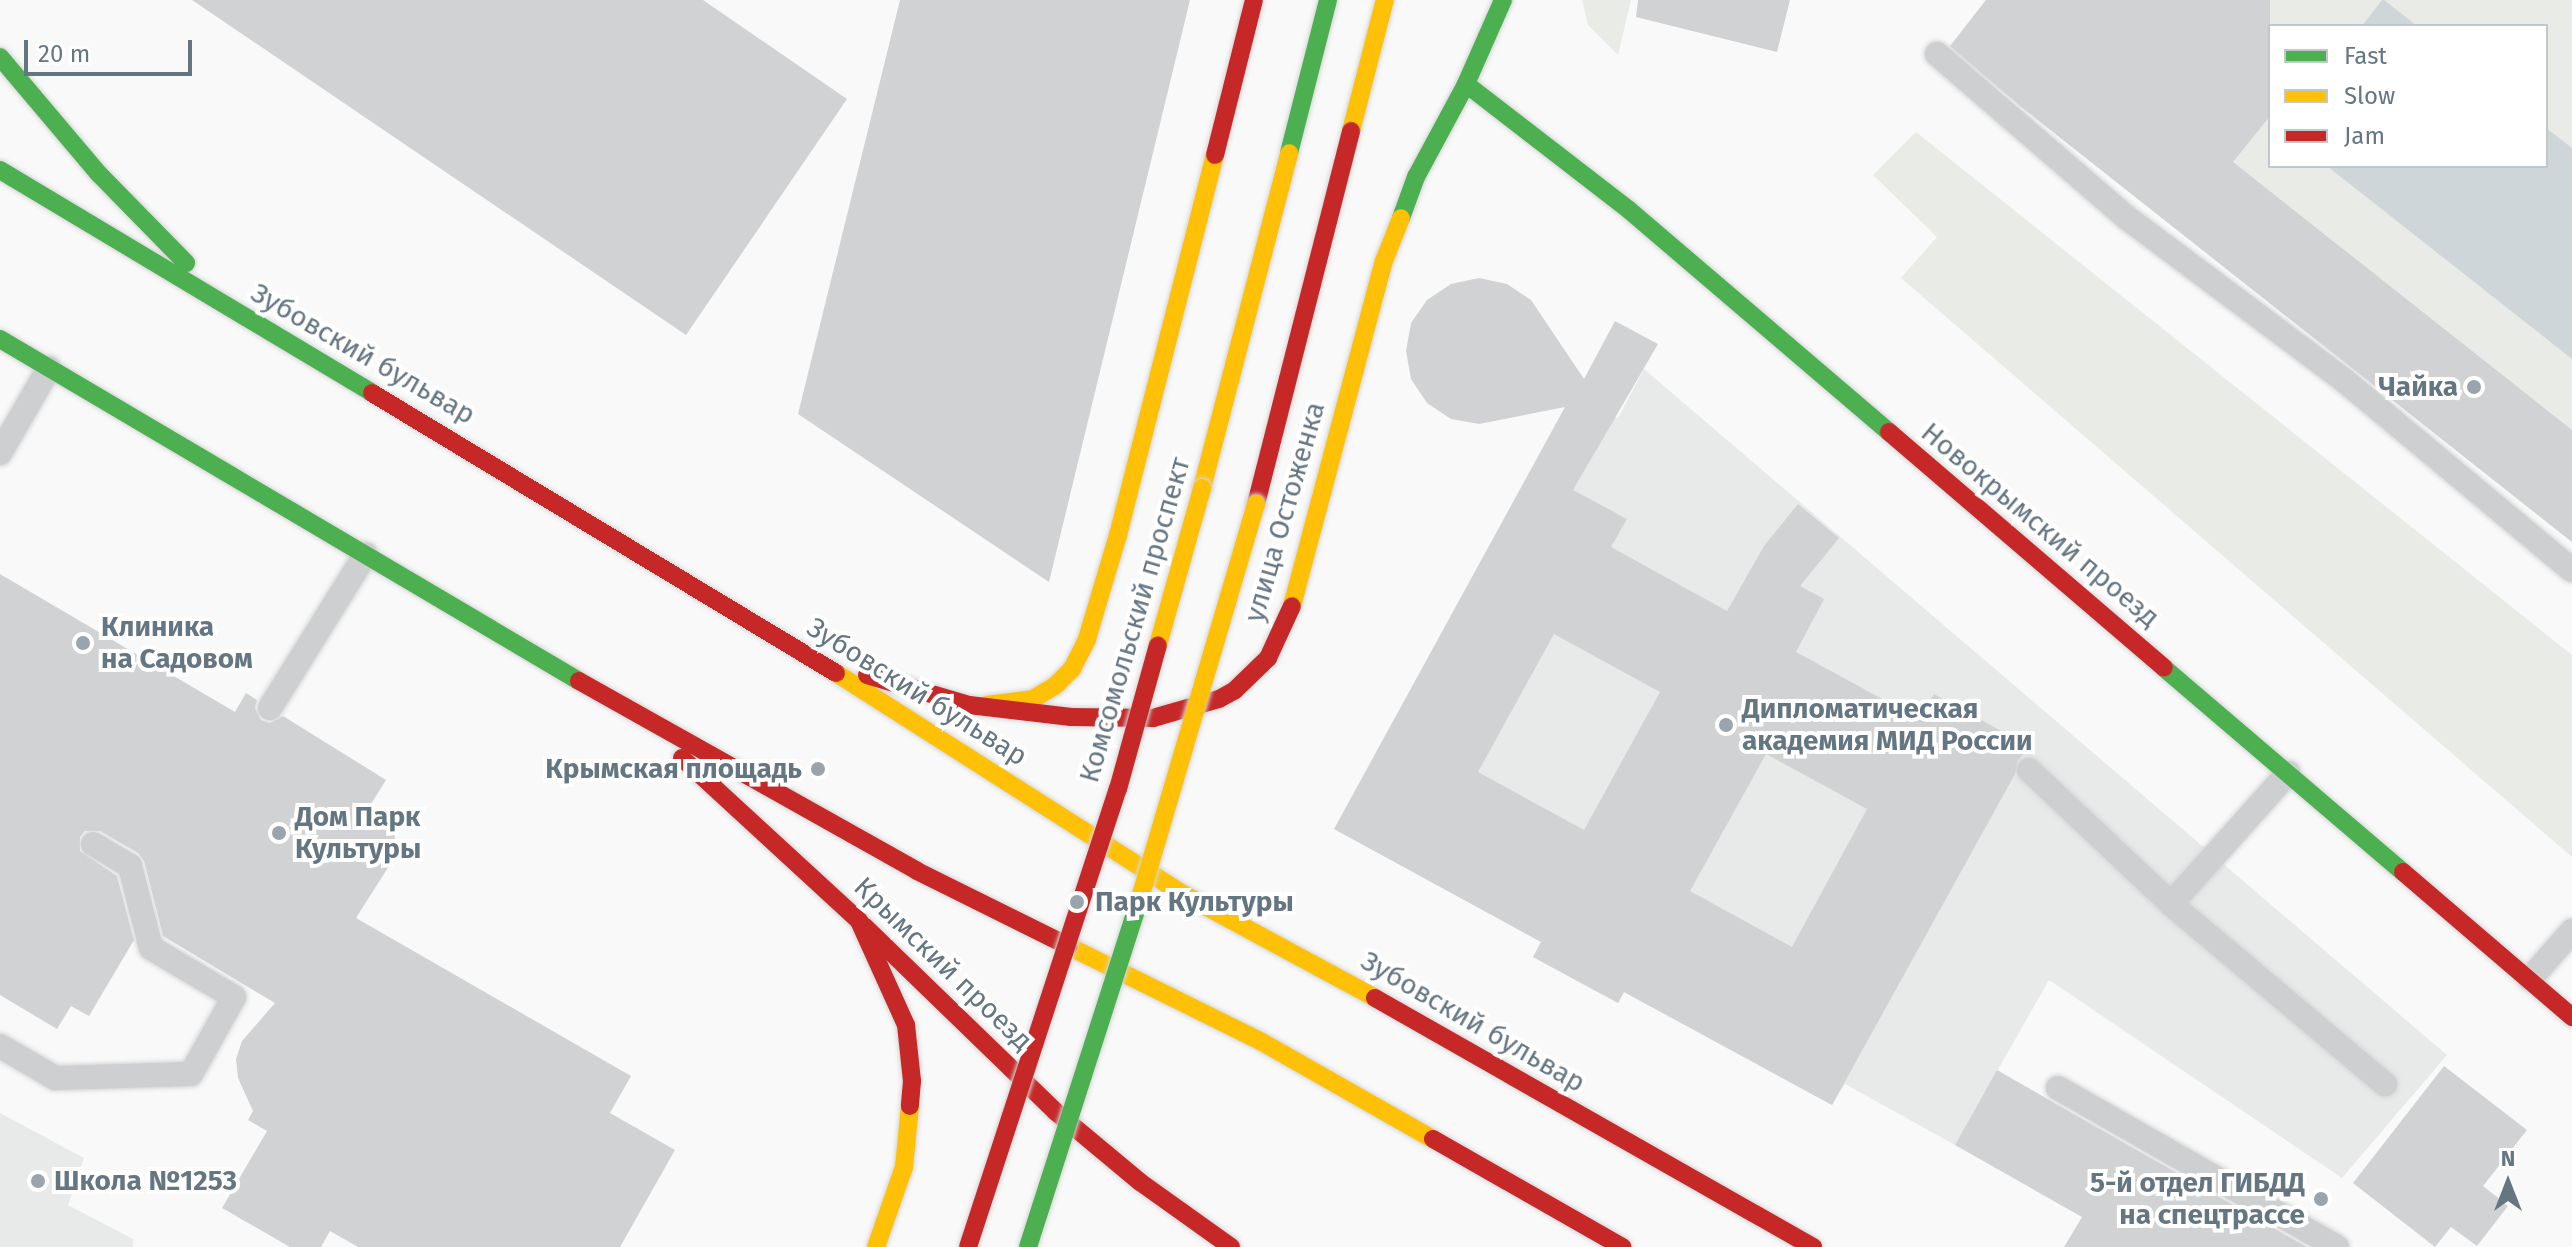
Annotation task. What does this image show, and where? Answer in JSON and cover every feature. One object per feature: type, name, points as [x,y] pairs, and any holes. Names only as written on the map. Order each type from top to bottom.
[{"type":"main road","points":[[969,705],[1033,699],[1056,685],[1072,669],[1087,639],[1122,520],[1254,0]]},
{"type":"main road","name":"Комсомольский проспект","points":[[968,1247],[1118,789],[1206,473],[1328,0]]},
{"type":"main road","points":[[1028,1247],[1172,798],[1244,548],[1385,0]]},
{"type":"main road","name":"улица Остоженка","points":[[791,644],[888,683],[969,705],[1071,717],[1153,718],[1219,699],[1235,690],[1268,658],[1286,624],[1299,586],[1384,261],[1416,177],[1466,84],[1503,0]]},
{"type":"main road","points":[[0,57],[98,173],[229,308]]},
{"type":"main road","name":"Новокрымский проезд","points":[[1466,84],[1587,175],[2572,1017]]},
{"type":"main road","name":"Зубовский бульвар","points":[[0,170],[422,420],[791,644],[1183,894],[1299,955],[1813,1247]]},
{"type":"main road","points":[[0,339],[628,708],[917,871],[1262,1042],[1622,1247]]},
{"type":"main road","name":"Крымский проезд","points":[[628,708],[859,921],[1056,1112],[1140,1182],[1231,1247]]},
{"type":"main road","points":[[859,921],[906,1025],[912,1081],[904,1167],[876,1247]]},
{"type":"lane","points":[[1937,54],[2126,217],[2345,381],[2572,570]]},
{"type":"lane","points":[[0,453],[49,368]]},
{"type":"lane","points":[[270,708],[366,554]]},
{"type":"lane","points":[[2029,770],[2171,904],[2385,1084]]},
{"type":"lane","points":[[2171,904],[2288,773]]},
{"type":"lane","points":[[0,1046],[55,1078],[191,1074],[234,997],[151,948],[130,866],[93,844]]},
{"type":"lane","points":[[2530,979],[2572,931]]},
{"type":"lane","points":[[2058,1088],[2337,1247]]},
{"type":"shaded area","points":[[1582,0],[1631,0],[1618,55],[1588,25]]},
{"type":"shaded area","name":"Чайка","points":[[1986,0],[2572,0],[2572,542],[1948,49]]},
{"type":"shaded area","points":[[2384,0],[2414,24],[2364,24]]},
{"type":"shaded area","points":[[2548,130],[2572,148],[2572,359],[2330,168],[2548,168]]},
{"type":"shaded area","points":[[1916,132],[2572,655],[2572,857],[1901,278],[1937,237],[1873,175]]},
{"type":"shaded area","name":"Дипломатическая академия МИД России","points":[[1644,369],[2447,1055],[2342,1178],[2049,980],[1955,1145],[1845,1084],[1832,1105],[1624,992],[1618,1003],[1533,957],[1541,942],[1334,829],[1613,417],[1618,418]]},
{"type":"shaded area","name":"Школа №1253","points":[[0,1113],[84,1158],[68,1205],[133,1239],[133,1247],[0,1247]]},
{"type":"building","points":[[192,0],[703,0],[847,99],[686,335]]},
{"type":"building","points":[[900,0],[1190,0],[1049,582],[798,414]]},
{"type":"building","points":[[1638,0],[1790,0],[1777,52],[1636,17]]},
{"type":"building","name":"Чайка","points":[[1986,0],[2270,0],[2268,118],[2233,162],[2572,430],[2572,542],[2020,106],[1950,46]]},
{"type":"building","points":[[1479,278],[1507,284],[1531,300],[1584,379],[1615,321],[1658,344],[1573,490],[1627,519],[1611,547],[1727,611],[1764,546],[1798,504],[1839,538],[1800,586],[1824,599],[1796,652],[1919,719],[1934,694],[2030,747],[2018,760],[2015,774],[1832,1105],[1624,992],[1618,1003],[1533,957],[1541,942],[1334,829],[1565,407],[1479,424],[1451,419],[1427,403],[1411,379],[1406,351],[1411,323],[1427,300],[1451,284]],"holes":[[[1554,634],[1660,692],[1584,830],[1478,772]],[[1766,754],[1867,809],[1792,947],[1690,891]]]},
{"type":"building","points":[[0,574],[235,712],[246,693],[257,700],[255,708],[261,720],[270,723],[283,716],[386,780],[366,812],[395,829],[394,858],[356,918],[631,1076],[610,1113],[675,1150],[620,1247],[358,1247],[330,1231],[321,1247],[290,1247],[222,1208],[267,1131],[248,1120],[253,1111],[238,1078],[236,1059],[242,1041],[275,1003],[163,936],[144,861],[138,853],[100,831],[85,831],[80,837],[80,851],[117,876],[134,940],[89,1016],[71,1006],[57,1029],[0,995]]},
{"type":"building","points":[[2444,1066],[2527,1130],[2483,1186],[2508,1206],[2477,1246],[2451,1227],[2435,1247],[2353,1183]]},
{"type":"building","points":[[1997,1070],[2307,1247],[2064,1247],[2082,1217],[1955,1145]]},
{"type":"traffic: fast","points":[[1289,153],[1328,0]]},
{"type":"traffic: fast","points":[[1401,218],[1416,177],[1466,84],[1503,0]]},
{"type":"traffic: fast","points":[[0,57],[98,173],[186,263]]},
{"type":"traffic: fast","points":[[1466,84],[1629,210],[1889,432]]},
{"type":"traffic: fast","points":[[0,170],[372,393]]},
{"type":"traffic: fast","points":[[0,339],[579,681]]},
{"type":"traffic: fast","points":[[2164,668],[2403,872]]},
{"type":"traffic: fast","points":[[1028,1247],[1138,905]]},
{"type":"traffic: slow","points":[[1351,131],[1385,0]]},
{"type":"traffic: slow","points":[[1202,488],[1289,153]]},
{"type":"traffic: slow","points":[[987,705],[1033,699],[1056,685],[1072,669],[1087,639],[1118,535],[1215,155]]},
{"type":"traffic: slow","points":[[1292,606],[1384,261],[1401,218]]},
{"type":"traffic: slow","points":[[1158,645],[1202,488]]},
{"type":"traffic: slow","points":[[1138,905],[1256,504]]},
{"type":"traffic: slow","points":[[836,673],[1183,894],[1375,998]]},
{"type":"traffic: slow","points":[[1068,946],[1262,1042],[1433,1139]]},
{"type":"traffic: slow","points":[[876,1247],[904,1167],[910,1106]]},
{"type":"traffic: jam","points":[[1215,155],[1254,0]]},
{"type":"traffic: jam","points":[[1256,504],[1351,131]]},
{"type":"traffic: jam","points":[[372,393],[836,673]]},
{"type":"traffic: jam","points":[[1889,432],[2164,668]]},
{"type":"traffic: jam","points":[[867,675],[969,705],[1071,717],[1153,718],[1219,699],[1235,690],[1268,658],[1292,606]]},
{"type":"traffic: jam","points":[[968,1247],[1118,789],[1158,645]]},
{"type":"traffic: jam","points":[[579,681],[917,871],[1068,946]]},
{"type":"traffic: jam","points":[[682,758],[859,921],[906,1025],[912,1081],[910,1106]]},
{"type":"traffic: jam","points":[[2403,872],[2572,1017]]},
{"type":"traffic: jam","points":[[864,926],[1056,1112],[1140,1182],[1231,1247]]},
{"type":"traffic: jam","points":[[1375,998],[1813,1247]]},
{"type":"traffic: jam","points":[[1433,1139],[1622,1247]]},
{"type":"place","name":"Чайка","points":[[2474,387]]},
{"type":"place","name":"Клиника на Садовом","points":[[83,643]]},
{"type":"place","name":"Дипломатическая академия МИД России","points":[[1726,725]]},
{"type":"place","name":"Крымская площадь","points":[[818,769]]},
{"type":"place","name":"Дом Парк Культуры","points":[[279,833]]},
{"type":"place","name":"Парк Культуры","points":[[1077,902]]},
{"type":"place","name":"Школа №1253","points":[[38,1181]]},
{"type":"place","name":"5-й отдел ГИБДД на спецтрассе","points":[[2321,1199]]}]
